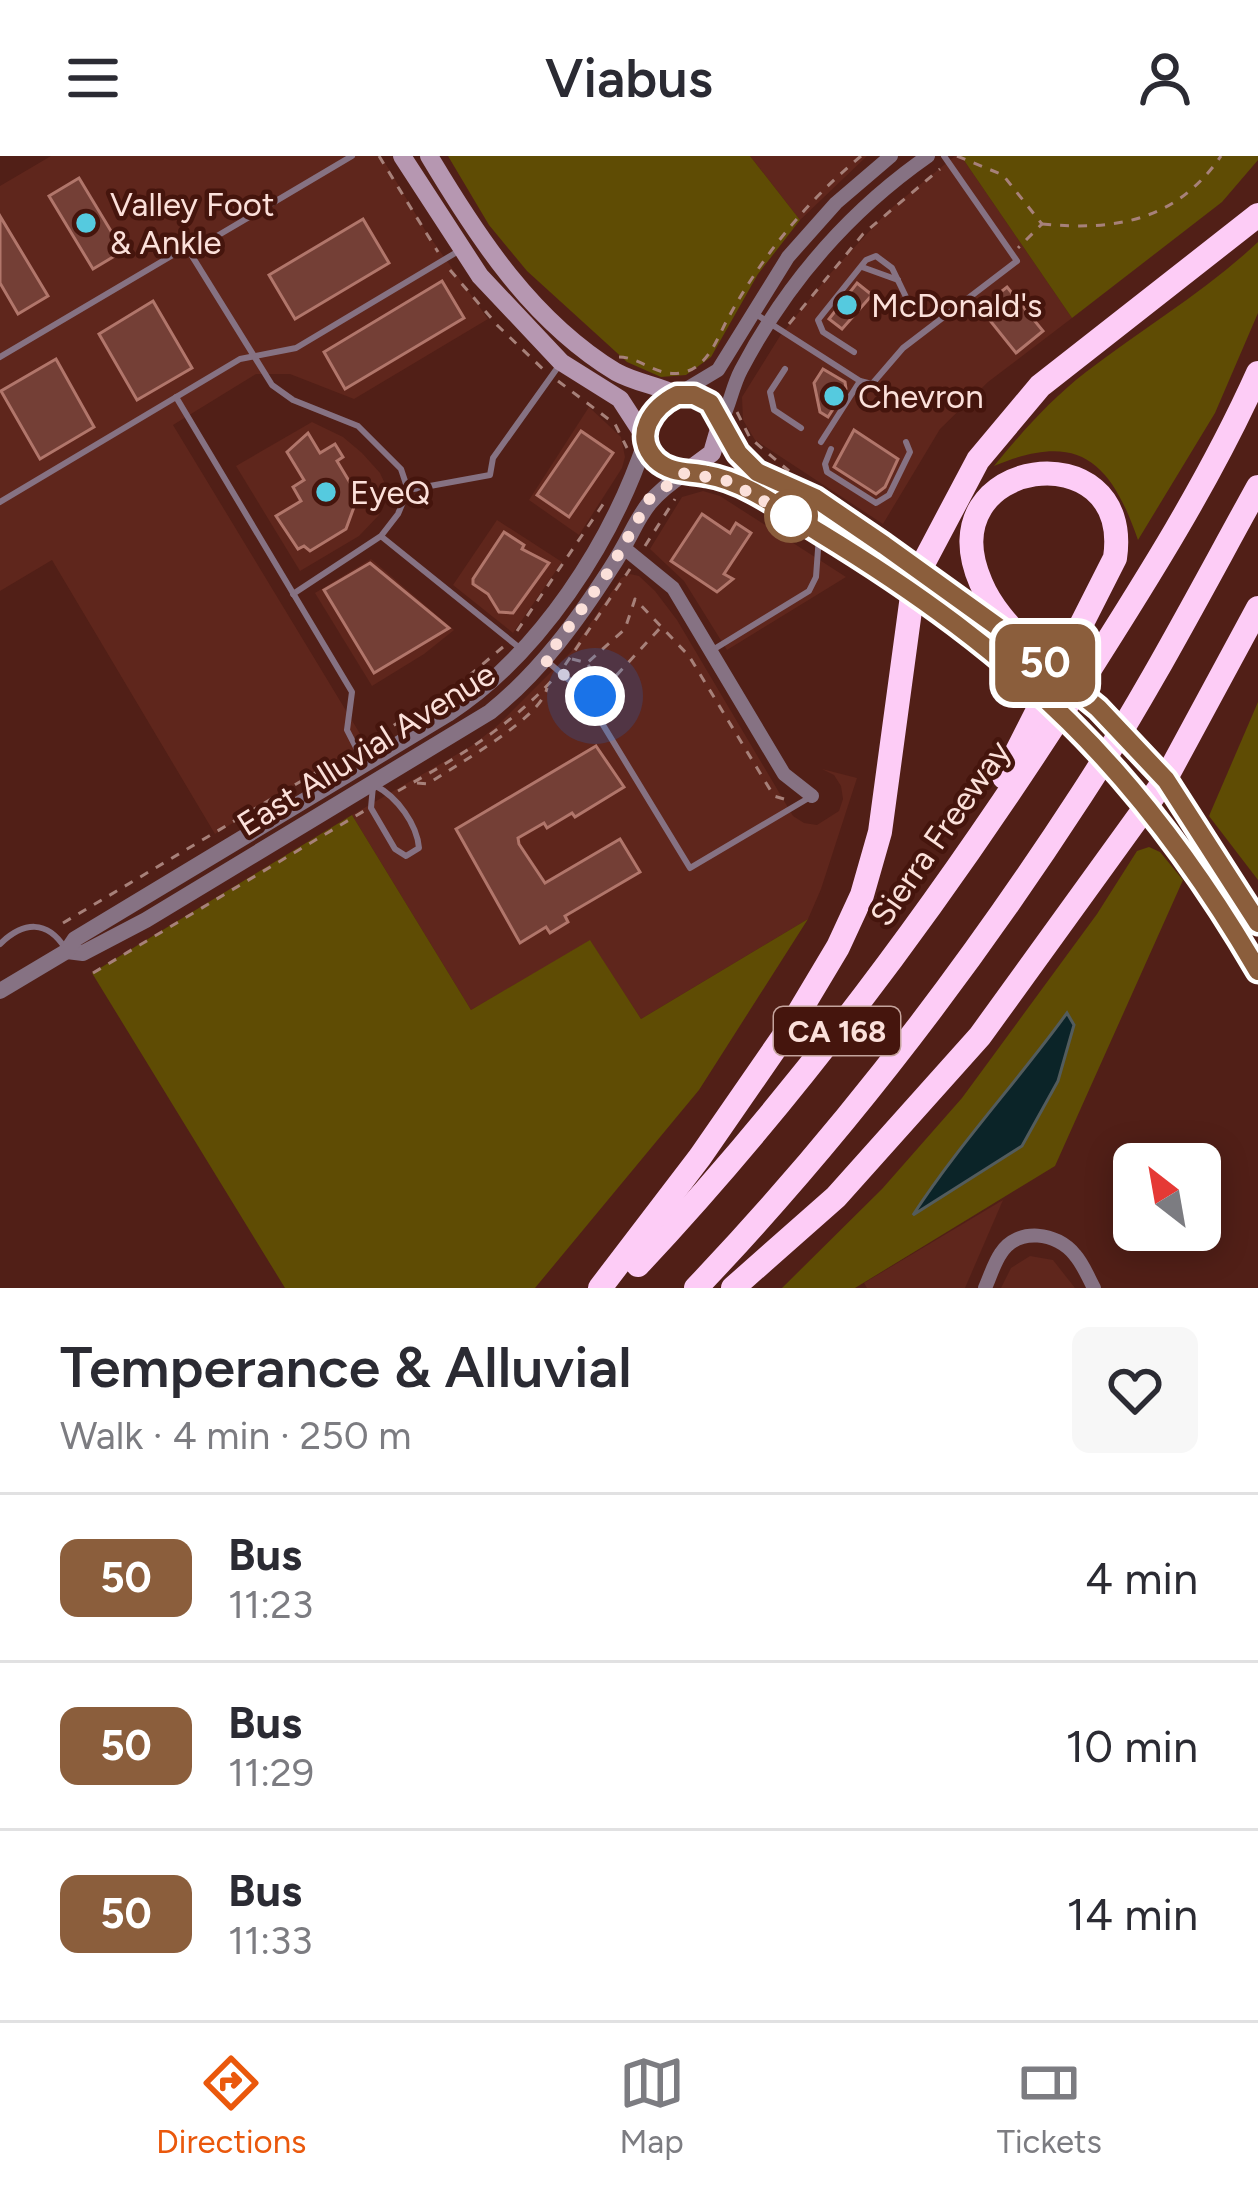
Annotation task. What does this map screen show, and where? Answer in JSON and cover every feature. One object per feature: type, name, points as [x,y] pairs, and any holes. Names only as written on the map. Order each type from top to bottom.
[{"type":"highway","points":[[600,1288],[662,1211],[792,1024],[838,947],[862,895],[880,832],[915,580],[978,460],[1040,386],[1258,214]]},
{"type":"highway","name":"Sierra Freeway","points":[[616,1288],[716,1179],[809,1066],[954,874],[1028,750],[1107,643],[1228,441],[1258,373]]},
{"type":"highway","points":[[1028,750],[1115,558],[1116,536],[1109,511],[1084,484],[1062,472],[1034,472],[1006,483],[978,515],[973,557],[994,606],[1038,657]]},
{"type":"highway","name":"CA 168","points":[[696,1288],[789,1185],[897,1051],[1082,795],[1258,487]]},
{"type":"highway","points":[[733,1288],[836,1198],[980,1036],[1166,780],[1258,608]]},
{"type":"main road","points":[[402,156],[461,250],[500,299],[561,362],[620,399],[658,462],[685,473],[711,475],[740,488],[915,580],[1038,657],[1098,708],[1166,780],[1258,923]]},
{"type":"main road","points":[[416,156],[453,214],[484,244]]},
{"type":"main road","points":[[428,156],[519,289],[584,348],[628,378],[705,400],[753,469],[815,498],[1028,680],[1148,805],[1201,875],[1258,970]]},
{"type":"main road","points":[[646,440],[653,412],[677,395]]},
{"type":"main road","points":[[685,473],[712,453],[721,422]]},
{"type":"street","points":[[677,395],[718,370],[788,257],[823,216],[891,156]]},
{"type":"street","points":[[721,422],[738,375],[769,321],[836,234],[881,191],[928,156]]},
{"type":"street","name":"East Alluvial Avenue","points":[[1,989],[67,951],[75,939],[155,888],[466,702],[524,651],[585,563],[630,490],[646,440]]},
{"type":"street","name":"East Alluvial Avenue","points":[[67,951],[83,953],[146,920],[490,712],[545,660],[624,548],[650,498],[685,473]]},
{"type":"street","points":[[624,548],[673,588],[784,774],[812,796]]},
{"type":"street","points":[[985,1288],[1000,1254],[1011,1241],[1030,1234],[1054,1238],[1074,1253],[1094,1288]]},
{"type":"lane","points":[[0,357],[352,156]]},
{"type":"lane","points":[[751,311],[860,381],[872,384],[903,348],[1016,261],[952,157]]},
{"type":"lane","points":[[187,248],[266,378],[287,397],[358,426],[401,470],[408,490],[382,536],[293,593]]},
{"type":"lane","points":[[0,502],[250,355],[296,348],[461,250]]},
{"type":"lane","points":[[854,352],[824,332],[818,320],[860,266],[880,256],[906,297]]},
{"type":"lane","points":[[860,266],[898,280]]},
{"type":"lane","points":[[408,490],[490,475],[493,458],[561,362]]},
{"type":"lane","points":[[785,369],[770,392],[774,410],[801,428]]},
{"type":"lane","points":[[821,442],[860,381]]},
{"type":"lane","points":[[176,397],[352,692],[347,730],[373,784],[371,808],[398,853],[413,854],[419,838],[392,795],[373,784]]},
{"type":"lane","points":[[831,449],[827,472],[876,503],[889,495],[910,452],[906,442]]},
{"type":"lane","points":[[740,488],[753,469]]},
{"type":"lane","points":[[711,650],[809,591],[816,578],[820,532]]},
{"type":"lane","points":[[382,536],[524,651]]},
{"type":"lane","points":[[585,563],[624,548]]},
{"type":"lane","points":[[545,660],[589,700],[690,868],[812,796]]},
{"type":"lane","points":[[0,944],[17,931],[37,926],[54,933],[67,951]]},
{"type":"path","points":[[783,331],[863,234],[952,157],[1003,175],[1042,224],[1077,227],[1125,224],[1166,209],[1221,156]]},
{"type":"path","points":[[1011,254],[1042,224]]},
{"type":"path","points":[[630,357],[646,367],[676,374],[703,361]]},
{"type":"path","points":[[738,398],[736,409],[744,430],[786,466]]},
{"type":"path","points":[[586,402],[615,424],[628,456]]},
{"type":"path","points":[[644,548],[679,495]]},
{"type":"path","points":[[566,663],[629,570]]},
{"type":"path","points":[[587,663],[625,629],[635,598],[698,669],[743,752],[774,796],[784,799]]},
{"type":"path","points":[[589,700],[663,626]]},
{"type":"path","points":[[655,633],[673,636]]},
{"type":"path","points":[[571,658],[587,663],[599,678],[610,679]]},
{"type":"path","points":[[400,790],[476,746],[554,678]]},
{"type":"path","points":[[93,973],[363,812]]},
{"type":"shaded area","points":[[51,156],[381,156],[425,230],[488,319],[354,399],[290,374],[256,374],[173,425],[365,742],[215,834],[52,560],[0,591],[0,186]]},
{"type":"shaded area","points":[[448,156],[750,156],[800,220],[758,274],[711,357],[686,375],[661,377],[627,362],[527,271],[489,225]]},
{"type":"shaded area","points":[[750,156],[867,156],[800,220]]},
{"type":"shaded area","points":[[955,156],[961,156],[1072,318],[988,382],[940,429],[883,524],[755,440],[743,420],[742,397],[780,336],[829,275],[889,210]]},
{"type":"shaded area","points":[[961,156],[1258,156],[1258,160],[1222,202],[1072,318]]},
{"type":"shaded area","points":[[1258,242],[1258,313],[1215,413],[1138,540],[1115,489],[1087,460],[1048,451],[994,466],[1073,383]]},
{"type":"shaded area","points":[[589,407],[621,437],[625,457],[579,535],[529,500]]},
{"type":"shaded area","points":[[312,422],[362,453],[387,488],[379,515],[359,536],[300,571],[236,466]]},
{"type":"shaded area","points":[[703,491],[720,496],[846,577],[727,650],[684,581],[650,549],[682,497]]},
{"type":"shaded area","points":[[497,520],[562,562],[513,633],[453,585]]},
{"type":"shaded area","points":[[371,559],[454,630],[372,686],[315,593]]},
{"type":"shaded area","points":[[630,574],[655,591],[677,620],[793,816],[817,825],[839,811],[841,786],[822,769],[857,778],[821,889],[808,919],[641,1019],[590,941],[471,1010],[352,815],[473,745],[498,725],[571,652],[621,578]]},
{"type":"shaded area","points":[[1258,702],[1258,880],[1209,816]]},
{"type":"shaded area","points":[[352,815],[471,1010],[590,940],[641,1019],[808,919],[699,1090],[535,1288],[285,1288],[92,973]]},
{"type":"shaded area","points":[[1149,847],[1160,852],[1183,880],[1055,1166],[855,1288],[782,1288],[882,1189],[962,1098],[1097,914],[1137,851]]},
{"type":"shaded area","points":[[1003,1200],[965,1288],[867,1288],[864,1283]]},
{"type":"shaded area","points":[[1030,1256],[1053,1260],[1075,1288],[1001,1288],[1011,1268]]},
{"type":"water","points":[[1067,1013],[1074,1025],[1058,1081],[1022,1146],[913,1215],[949,1163]]},
{"type":"building","name":"Valley Foot & Ankle","points":[[79,178],[123,251],[93,269],[49,196]]},
{"type":"building","points":[[0,216],[48,296],[18,314],[0,283]]},
{"type":"building","points":[[363,219],[389,263],[295,319],[269,275]]},
{"type":"building","points":[[442,281],[464,318],[345,389],[324,352]]},
{"type":"building","points":[[857,283],[872,295],[842,329],[829,319]]},
{"type":"building","points":[[1007,287],[1043,331],[1016,353],[980,308]]},
{"type":"building","points":[[153,301],[192,368],[137,400],[99,334]]},
{"type":"building","points":[[56,359],[94,427],[40,459],[1,391]]},
{"type":"building","name":"Chevron","points":[[823,369],[845,382],[846,389],[828,417],[820,412],[814,383]]},
{"type":"building","points":[[854,430],[898,459],[885,487],[876,494],[834,467]]},
{"type":"building","points":[[581,431],[613,453],[569,517],[537,495]]},
{"type":"building","name":"EyeQ","points":[[308,433],[320,453],[335,444],[343,457],[337,461],[358,496],[346,529],[310,551],[304,546],[298,549],[276,516],[301,501],[293,487],[304,480],[287,452]]},
{"type":"building","points":[[702,514],[730,533],[736,523],[751,533],[724,574],[733,579],[717,592],[671,561]]},
{"type":"building","points":[[504,532],[524,545],[522,549],[549,563],[513,613],[499,612],[488,594],[473,584]]},
{"type":"building","points":[[370,563],[449,628],[374,673],[324,590]]},
{"type":"building","points":[[596,746],[624,787],[575,817],[572,813],[547,828],[544,823],[518,838],[519,844],[545,883],[620,839],[640,872],[565,916],[568,922],[550,933],[546,927],[520,943],[456,829]]},
{"type":"bus line","name":"50","points":[[1258,923],[1166,780],[1098,708],[1038,657],[815,498],[757,472],[738,453],[710,403],[677,395],[653,412],[646,440],[663,465],[728,481],[820,532],[969,631],[1052,702],[1170,832],[1258,971]]},
{"type":"place","name":"Valley Foot & Ankle","points":[[86,223]]},
{"type":"place","name":"McDonald's","points":[[847,305]]},
{"type":"place","name":"Chevron","points":[[834,396]]},
{"type":"place","name":"EyeQ","points":[[326,492]]},
{"type":"route","points":[[595,696],[589,700],[545,660],[609,571],[656,492],[685,473],[711,475],[798,520],[791,516]]}]
